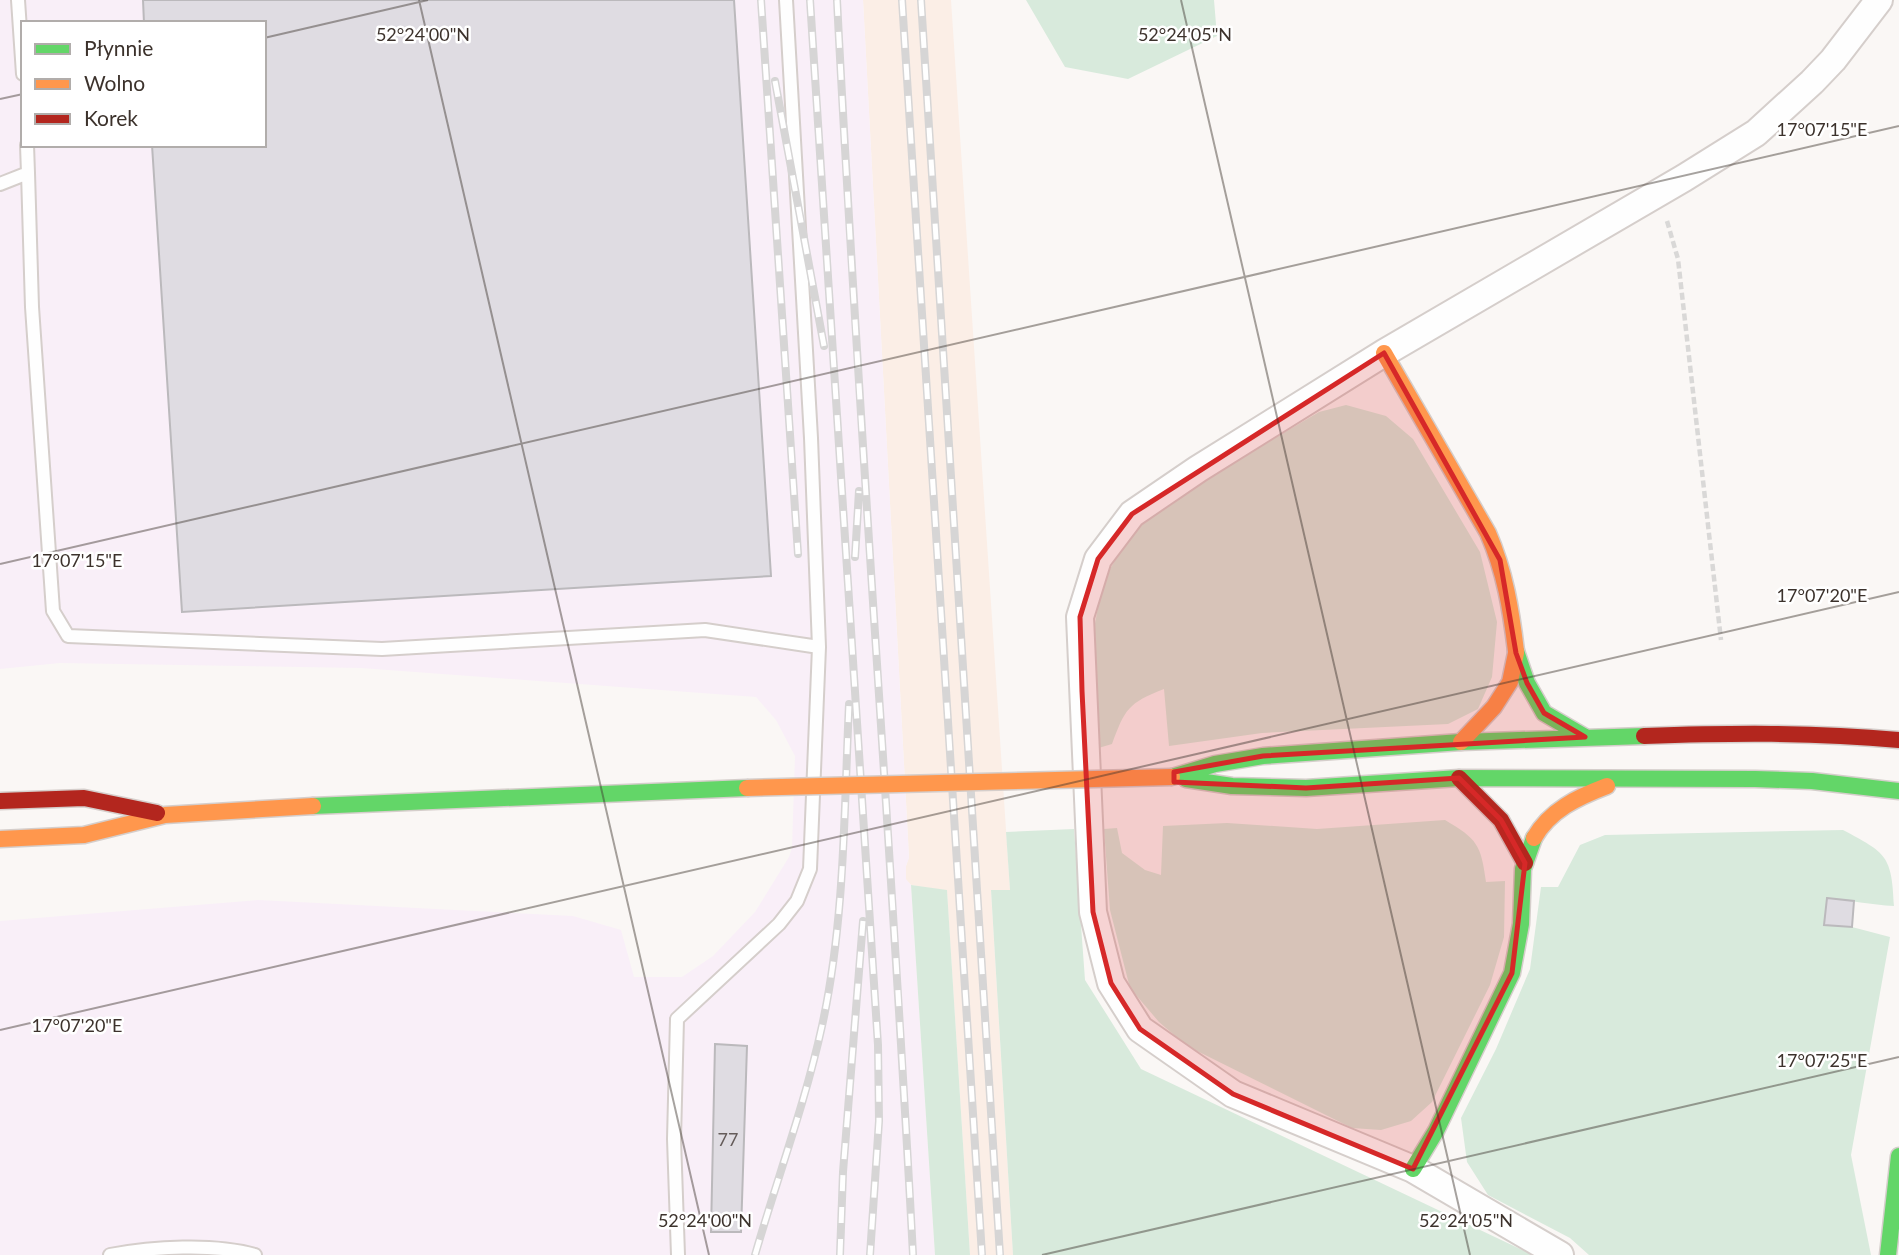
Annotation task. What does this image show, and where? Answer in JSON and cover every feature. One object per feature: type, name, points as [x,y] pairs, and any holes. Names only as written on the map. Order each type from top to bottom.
[{"type":"street","points":[[1560,1255],[1413,1169],[1233,1094],[1140,1029],[1111,983],[1093,912],[1080,617],[1098,559],[1132,514],[1198,469],[1384,353],[1732,149],[1772,119],[1812,82],[1833,60],[1879,0]]},
{"type":"street","points":[[1384,353],[1488,533],[1500,561],[1509,596],[1516,653],[1527,683],[1544,713],[1585,737]]},
{"type":"street","points":[[1461,741],[1494,708],[1510,682],[1516,653]]},
{"type":"street","points":[[1172,777],[1214,764],[1262,756],[1461,741],[1763,732],[1899,740]]},
{"type":"street","points":[[0,839],[84,835],[165,815],[313,806],[747,788],[1172,777],[1232,786],[1294,788],[1460,778],[1812,781],[1899,791]]},
{"type":"street","points":[[1460,778],[1501,820],[1525,863]]},
{"type":"street","points":[[1413,1169],[1446,1111],[1512,973],[1519,944],[1525,863],[1532,840],[1540,826],[1565,803],[1592,791],[1630,780]]},
{"type":"street","points":[[0,802],[84,798],[165,815]]},
{"type":"street","points":[[1888,1255],[1899,1156]]},
{"type":"lane","points":[[19,0],[21,37]]},
{"type":"lane","points":[[678,1255],[674,1139],[677,1019],[779,924],[797,901],[810,869],[819,647],[786,0]]},
{"type":"lane","points":[[27,147],[32,307],[53,611],[68,636],[382,649],[705,630],[819,647]]},
{"type":"lane","points":[[0,184],[28,173]]},
{"type":"lane","points":[[110,1255],[142,1249],[235,1249],[255,1255]]},
{"type":"path","points":[[1660,193],[1678,259],[1721,639]]},
{"type":"highlighted area","points":[[1384,353],[1500,560],[1516,653],[1527,683],[1544,713],[1585,737],[1263,756],[1174,772],[1174,782],[1306,788],[1459,778],[1501,820],[1525,863],[1512,973],[1413,1169],[1233,1094],[1140,1029],[1111,983],[1093,912],[1082,691],[1080,617],[1098,559],[1132,514]]},
{"type":"shaded area","points":[[0,0],[863,0],[909,858],[906,879],[911,885],[935,1255],[0,1255],[0,921],[258,900],[573,916],[621,930],[634,977],[682,977],[713,956],[755,912],[792,848],[795,756],[776,720],[756,697],[361,668],[60,663],[0,669]]},
{"type":"shaded area","points":[[863,0],[951,0],[1010,890],[991,891],[1013,1255],[970,1255],[947,891],[911,885],[906,880],[909,857]]},
{"type":"green space","points":[[1026,0],[1214,0],[1217,36],[1128,79],[1065,67]]},
{"type":"green space","points":[[1346,405],[1386,416],[1413,439],[1480,552],[1497,622],[1492,677],[1478,709],[1448,724],[1262,733],[1169,746],[1164,689],[1135,703],[1125,715],[1112,744],[1095,749],[1093,634],[1103,581],[1130,535],[1169,501],[1319,412]]},
{"type":"green space","points":[[1445,820],[1464,832],[1476,844],[1486,882],[1505,881],[1504,937],[1490,985],[1432,1102],[1411,1121],[1381,1130],[1352,1128],[1187,1046],[1159,1022],[1130,988],[1110,910],[1104,829],[1117,828],[1122,853],[1145,870],[1161,875],[1163,826],[1227,823],[1317,829]]},
{"type":"green space","points":[[1074,829],[1085,980],[1141,1069],[1533,1255],[1013,1255],[991,890],[1010,890],[1006,832]]},
{"type":"green space","points":[[1843,830],[1869,844],[1884,858],[1893,889],[1894,906],[1827,898],[1824,925],[1852,927],[1890,937],[1851,1155],[1871,1255],[1589,1255],[1570,1238],[1488,1195],[1467,1162],[1461,1118],[1496,1049],[1530,969],[1541,887],[1558,887],[1580,845],[1605,835]]},
{"type":"green space","points":[[911,885],[947,890],[970,1255],[935,1255]]},
{"type":"building","points":[[143,0],[734,0],[771,576],[182,612],[152,147],[266,147],[266,21],[144,21]]},
{"type":"building","points":[[1827,898],[1854,901],[1852,927],[1824,925]]},
{"type":"building","points":[[715,1044],[747,1046],[741,1232],[711,1232]]},
{"type":"railway","points":[[761,0],[798,554]]},
{"type":"railway","points":[[810,0],[878,1045],[879,1121],[870,1255]]},
{"type":"railway","points":[[837,0],[913,1255]]},
{"type":"railway","points":[[902,0],[982,1255]]},
{"type":"railway","points":[[921,0],[1000,1255]]},
{"type":"railway","points":[[775,81],[824,346]]},
{"type":"railway","points":[[855,557],[859,491]]},
{"type":"railway","points":[[755,1255],[807,1084],[830,986],[842,866],[849,704]]},
{"type":"railway","points":[[840,1255],[843,1172],[863,921]]},
{"type":"traffic: fast","points":[[1516,651],[1527,683],[1544,713],[1585,737]]},
{"type":"traffic: fast","points":[[1172,777],[1215,764],[1263,756],[1461,742],[1644,736]]},
{"type":"traffic: fast","points":[[1186,779],[1232,786],[1306,788],[1459,778],[1755,779],[1812,781],[1899,791]]},
{"type":"traffic: fast","points":[[313,806],[747,788]]},
{"type":"traffic: fast","points":[[1413,1169],[1436,1131],[1512,973],[1521,924],[1523,869],[1534,838]]},
{"type":"traffic: fast","points":[[1888,1255],[1899,1156]]},
{"type":"traffic: slow","points":[[1384,353],[1488,533],[1506,591],[1516,651]]},
{"type":"traffic: slow","points":[[1461,742],[1494,707],[1510,682],[1516,653]]},
{"type":"traffic: slow","points":[[747,788],[1172,777]]},
{"type":"traffic: slow","points":[[1534,838],[1556,812],[1607,786]]},
{"type":"traffic: slow","points":[[0,839],[84,835],[165,815],[313,806]]},
{"type":"traffic: jam","points":[[1644,736],[1772,734],[1899,740]]},
{"type":"traffic: jam","points":[[1459,778],[1501,820],[1525,863]]},
{"type":"traffic: jam","points":[[0,801],[84,798],[157,813]]}]
